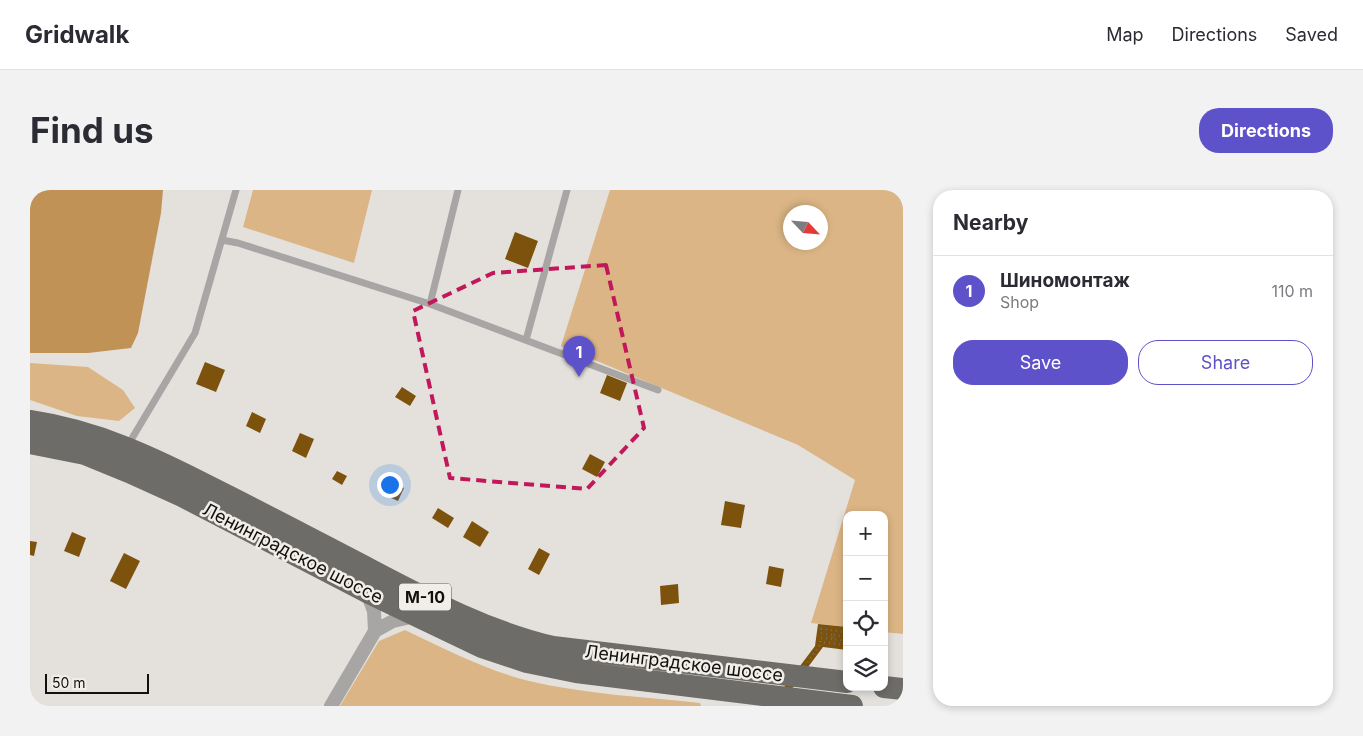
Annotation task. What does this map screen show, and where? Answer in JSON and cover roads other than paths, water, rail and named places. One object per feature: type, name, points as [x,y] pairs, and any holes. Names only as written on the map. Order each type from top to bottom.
[{"type":"highway","name":"Ленинградское шоссе","points":[[30,421],[86,433],[127,447],[200,482],[406,588],[511,636],[553,647],[843,682]]},
{"type":"highway","name":"Ленинградское шоссе","points":[[30,443],[85,454],[129,472],[182,496],[415,616],[496,652],[549,667],[629,679],[852,706]]},
{"type":"highway","points":[[888,687],[903,689]]},
{"type":"street","points":[[367,592],[374,611],[375,632]]},
{"type":"street","points":[[331,706],[375,632],[393,621],[415,616]]},
{"type":"lane","points":[[127,447],[195,333],[236,190]]},
{"type":"lane","points":[[430,304],[458,190]]},
{"type":"lane","points":[[526,340],[567,190]]},
{"type":"lane","points":[[222,240],[238,243],[430,304],[658,390]]},
{"type":"place","name":"Шиномонтаж","points":[[579,377]]}]
